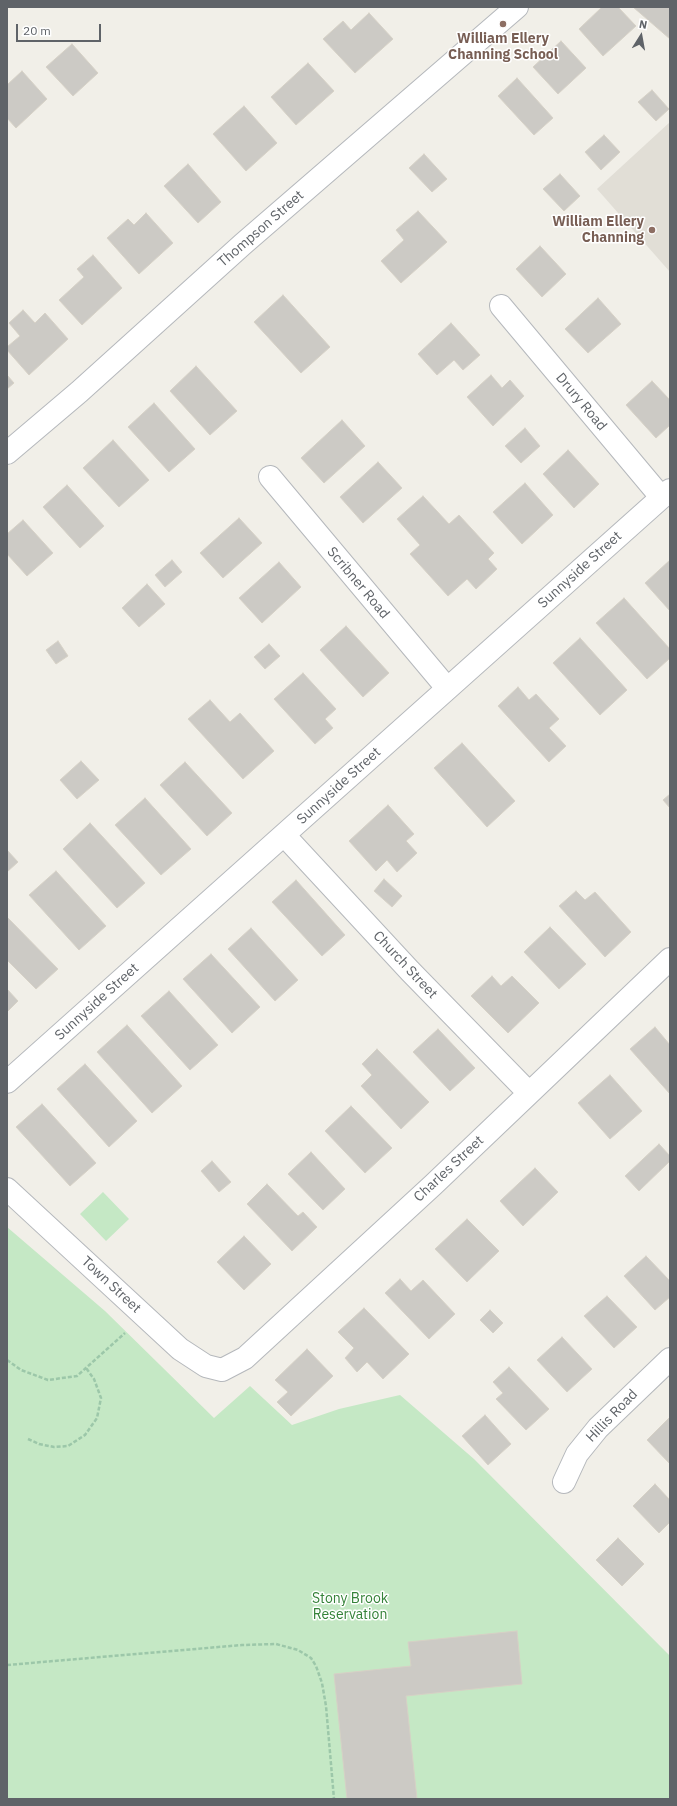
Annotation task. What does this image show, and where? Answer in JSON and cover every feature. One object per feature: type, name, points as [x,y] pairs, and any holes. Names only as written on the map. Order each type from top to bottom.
[{"type":"street","name":"Thompson Street","points":[[7,453],[79,392],[243,244],[517,7]]},
{"type":"street","name":"Drury Road","points":[[501,306],[666,494]]},
{"type":"street","name":"Scribner Road","points":[[270,477],[447,688]]},
{"type":"street","name":"Sunnyside Street","points":[[7,1082],[666,494]]},
{"type":"street","name":"Church Street","points":[[284,835],[410,971],[529,1093]]},
{"type":"street","name":"Charles Street","points":[[222,1370],[245,1358],[433,1185],[670,959]]},
{"type":"street","name":"Town Street","points":[[7,1189],[180,1349],[206,1366],[222,1370]]},
{"type":"street","name":"Hillis Road","points":[[564,1482],[577,1454],[598,1428],[670,1359]]},
{"type":"path","points":[[7,1360],[21,1370],[48,1380],[77,1376],[144,1316]]},
{"type":"path","points":[[28,1439],[39,1444],[54,1447],[68,1446],[85,1435],[97,1418],[101,1398],[94,1379],[86,1368]]},
{"type":"path","points":[[7,1665],[242,1645],[276,1644],[298,1650],[311,1658],[316,1666],[322,1683],[326,1706],[334,1799]]},
{"type":"shaded area","name":"William Ellery Channing","points":[[670,122],[670,272],[597,189]]},
{"type":"green space","points":[[103,1192],[129,1219],[106,1241],[80,1214]]},
{"type":"green space","name":"Stony Brook Reservation","points":[[7,1227],[105,1311],[214,1418],[250,1386],[292,1425],[339,1409],[400,1395],[474,1459],[670,1656],[670,1799],[7,1799]]},
{"type":"building","points":[[602,7],[618,7],[636,26],[603,56],[579,29]]},
{"type":"building","points":[[633,7],[670,7],[670,39]]},
{"type":"building","points":[[369,13],[393,39],[355,73],[323,39],[343,21],[351,30]]},
{"type":"building","points":[[561,41],[586,68],[558,94],[533,67]]},
{"type":"building","points":[[72,44],[98,73],[73,96],[46,67]]},
{"type":"building","points":[[308,63],[334,91],[296,125],[271,97]]},
{"type":"building","points":[[22,71],[47,99],[16,128],[7,118],[7,85]]},
{"type":"building","points":[[517,78],[553,118],[534,135],[498,96]]},
{"type":"building","points":[[652,90],[669,109],[656,121],[638,102]]},
{"type":"building","points":[[244,106],[277,143],[246,171],[213,134]]},
{"type":"building","points":[[604,135],[620,152],[601,170],[585,152]]},
{"type":"building","points":[[424,154],[447,179],[432,192],[409,168]]},
{"type":"building","points":[[188,164],[221,202],[198,223],[164,186]]},
{"type":"building","points":[[560,174],[580,196],[564,211],[543,189]]},
{"type":"building","points":[[418,211],[447,242],[401,283],[381,261],[404,240],[396,230]]},
{"type":"building","points":[[146,213],[173,243],[139,274],[107,238],[128,219],[134,225]]},
{"type":"building","points":[[540,246],[566,274],[542,297],[516,269]]},
{"type":"building","points":[[93,255],[122,288],[82,325],[59,300],[84,277],[77,269]]},
{"type":"building","points":[[283,295],[330,347],[301,373],[254,322]]},
{"type":"building","points":[[598,298],[621,324],[588,353],[565,329]]},
{"type":"building","points":[[23,310],[35,323],[45,313],[68,339],[29,375],[7,350],[7,347],[20,336],[9,323]]},
{"type":"building","points":[[451,323],[480,355],[463,370],[454,360],[437,375],[418,354]]},
{"type":"building","points":[[196,366],[237,411],[210,435],[170,391]]},
{"type":"building","points":[[7,375],[14,383],[7,389]]},
{"type":"building","points":[[491,375],[502,388],[510,380],[524,396],[493,426],[467,397]]},
{"type":"building","points":[[652,381],[670,400],[670,425],[656,438],[626,405]]},
{"type":"building","points":[[154,403],[195,449],[169,472],[128,427]]},
{"type":"building","points":[[342,420],[365,446],[324,483],[301,458]]},
{"type":"building","points":[[525,428],[540,446],[521,463],[505,446]]},
{"type":"building","points":[[113,440],[149,480],[119,507],[83,468]]},
{"type":"building","points":[[568,450],[599,484],[574,508],[543,474]]},
{"type":"building","points":[[378,462],[402,488],[363,523],[340,497]]},
{"type":"building","points":[[525,483],[553,515],[522,544],[493,512]]},
{"type":"building","points":[[67,485],[104,526],[80,548],[43,507]]},
{"type":"building","points":[[423,496],[449,524],[459,515],[494,553],[488,559],[497,569],[476,589],[467,579],[448,596],[410,554],[420,545],[397,519]]},
{"type":"building","points":[[239,518],[262,543],[223,578],[200,553]]},
{"type":"building","points":[[23,520],[53,553],[27,576],[7,554],[7,534]]},
{"type":"building","points":[[172,560],[182,572],[165,587],[155,575]]},
{"type":"building","points":[[670,560],[670,611],[645,583]]},
{"type":"building","points":[[279,562],[301,587],[262,623],[239,598]]},
{"type":"building","points":[[147,584],[165,604],[139,627],[122,608]]},
{"type":"building","points":[[624,598],[670,649],[670,658],[647,679],[596,623]]},
{"type":"building","points":[[346,626],[389,673],[363,697],[320,650]]},
{"type":"building","points":[[580,638],[627,690],[600,715],[553,663]]},
{"type":"building","points":[[58,641],[68,656],[56,664],[46,650]]},
{"type":"building","points":[[269,644],[280,656],[265,669],[254,657]]},
{"type":"building","points":[[303,673],[336,709],[325,719],[333,728],[315,744],[274,699]]},
{"type":"building","points":[[518,687],[529,700],[536,694],[559,719],[549,728],[566,746],[549,762],[498,706]]},
{"type":"building","points":[[210,700],[230,722],[240,713],[274,751],[243,779],[188,719]]},
{"type":"building","points":[[462,743],[515,801],[487,827],[434,768]]},
{"type":"building","points":[[81,761],[99,780],[77,799],[60,780]]},
{"type":"building","points":[[185,762],[232,813],[207,836],[160,785]]},
{"type":"building","points":[[670,794],[670,808],[663,800]]},
{"type":"building","points":[[145,798],[191,849],[161,875],[115,825]]},
{"type":"building","points":[[388,805],[414,834],[406,841],[417,853],[397,872],[387,860],[376,871],[349,841]]},
{"type":"building","points":[[90,823],[145,883],[117,908],[63,849]]},
{"type":"building","points":[[7,850],[18,862],[7,872]]},
{"type":"building","points":[[56,871],[106,926],[79,950],[29,895]]},
{"type":"building","points":[[384,879],[402,896],[392,907],[374,891]]},
{"type":"building","points":[[296,880],[345,935],[322,956],[272,902]]},
{"type":"building","points":[[576,891],[585,900],[595,892],[631,932],[605,957],[559,906]]},
{"type":"building","points":[[7,917],[58,969],[36,989],[7,960]]},
{"type":"building","points":[[550,927],[586,964],[559,989],[524,952]]},
{"type":"building","points":[[251,928],[298,980],[275,1001],[228,949]]},
{"type":"building","points":[[211,954],[260,1007],[232,1033],[183,979]]},
{"type":"building","points":[[492,976],[501,986],[512,976],[539,1003],[508,1033],[471,996]]},
{"type":"building","points":[[7,989],[18,1001],[7,1012]]},
{"type":"building","points":[[169,991],[218,1045],[190,1070],[141,1016]]},
{"type":"building","points":[[127,1025],[182,1086],[152,1113],[97,1052]]},
{"type":"building","points":[[655,1027],[670,1045],[670,1094],[630,1049]]},
{"type":"building","points":[[438,1029],[475,1068],[450,1091],[413,1052]]},
{"type":"building","points":[[377,1049],[429,1102],[401,1129],[361,1086],[372,1075],[362,1064]]},
{"type":"building","points":[[85,1064],[137,1121],[109,1147],[57,1089]]},
{"type":"building","points":[[610,1075],[642,1111],[610,1139],[578,1103]]},
{"type":"building","points":[[42,1104],[96,1163],[70,1186],[16,1127]]},
{"type":"building","points":[[351,1106],[392,1148],[365,1173],[325,1131]]},
{"type":"building","points":[[659,1144],[670,1156],[670,1161],[639,1191],[625,1176]]},
{"type":"building","points":[[311,1152],[345,1189],[323,1210],[288,1174]]},
{"type":"building","points":[[212,1161],[231,1182],[219,1192],[201,1171]]},
{"type":"building","points":[[535,1168],[558,1192],[523,1226],[500,1201]]},
{"type":"building","points":[[267,1184],[298,1216],[303,1212],[317,1227],[292,1251],[247,1204]]},
{"type":"building","points":[[467,1219],[499,1251],[467,1282],[435,1249]]},
{"type":"building","points":[[244,1236],[271,1264],[244,1290],[217,1262]]},
{"type":"building","points":[[646,1256],[670,1281],[670,1297],[655,1310],[624,1276]]},
{"type":"building","points":[[400,1279],[411,1291],[423,1280],[455,1314],[429,1339],[385,1293]]},
{"type":"building","points":[[607,1296],[637,1327],[614,1348],[584,1316]]},
{"type":"building","points":[[364,1308],[409,1354],[383,1379],[367,1362],[357,1372],[345,1358],[354,1348],[338,1332]]},
{"type":"building","points":[[490,1310],[503,1323],[493,1333],[480,1320]]},
{"type":"building","points":[[562,1337],[592,1369],[567,1392],[537,1360]]},
{"type":"building","points":[[307,1349],[333,1376],[291,1416],[277,1402],[288,1392],[275,1380]]},
{"type":"building","points":[[509,1367],[549,1409],[526,1430],[496,1399],[503,1393],[493,1382]]},
{"type":"building","points":[[485,1415],[511,1444],[488,1465],[462,1436]]},
{"type":"building","points":[[670,1417],[670,1464],[647,1440]]},
{"type":"building","points":[[655,1484],[670,1500],[670,1522],[659,1533],[633,1506]]},
{"type":"building","points":[[618,1538],[644,1564],[622,1586],[596,1560]]},
{"type":"building","points":[[517,1631],[522,1684],[406,1696],[417,1799],[347,1799],[334,1674],[411,1666],[408,1642]]},
{"type":"place","name":"William Ellery Channing School","points":[[503,24]]},
{"type":"place","name":"William Ellery Channing","points":[[652,230]]}]
